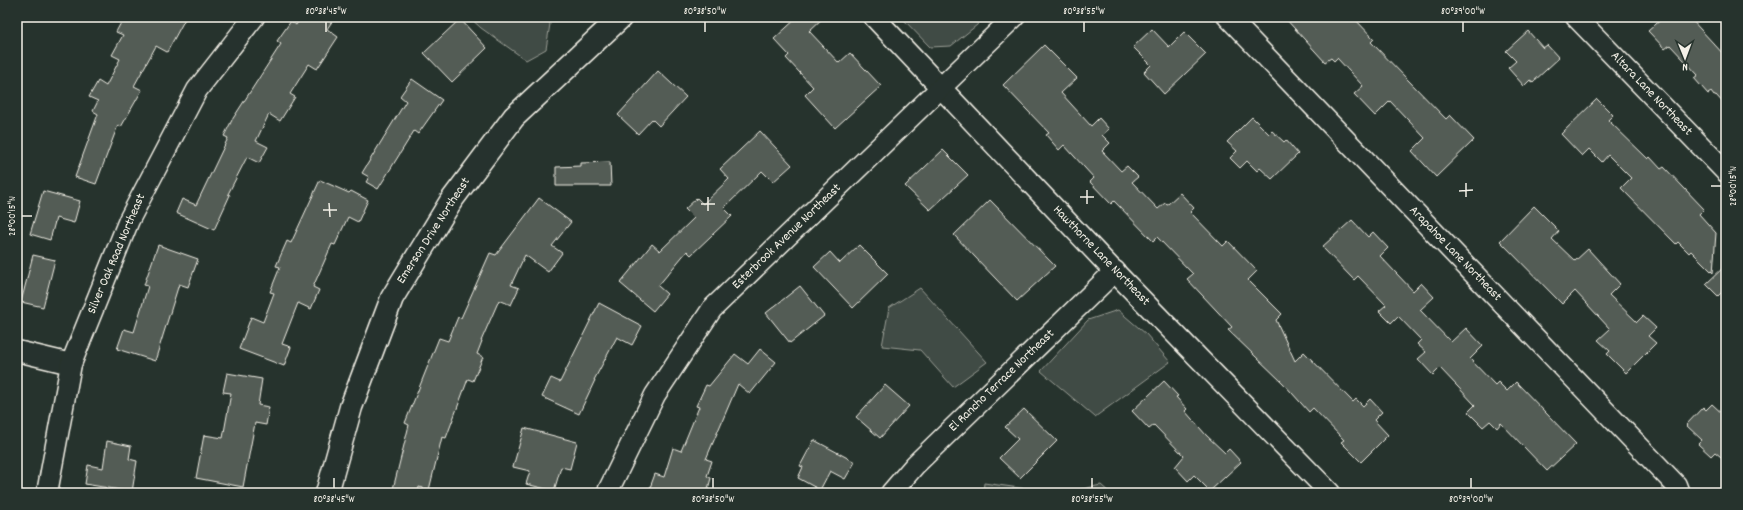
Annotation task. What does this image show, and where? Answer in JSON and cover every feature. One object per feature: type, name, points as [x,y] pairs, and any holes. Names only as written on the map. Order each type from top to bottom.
[{"type":"street","name":"Silver Oak Road Northeast","points":[[47,493],[70,364],[129,220],[197,90],[254,17]]},
{"type":"street","name":"Emerson Drive Northeast","points":[[327,493],[351,407],[392,298],[435,226],[451,201],[514,117],[621,17]]},
{"type":"street","name":"Hawthorne Lane Northeast","points":[[874,17],[1115,271],[1330,493]]},
{"type":"street","name":"Esterbrook Avenue Northeast","points":[[607,493],[655,395],[712,309],[1014,17]]},
{"type":"street","name":"Arapahoe Lane Northeast","points":[[1228,17],[1676,485],[1678,493]]},
{"type":"street","name":"Altara Lane Northeast","points":[[1576,17],[1726,172]]},
{"type":"street","name":"El Rancho Terrace Northeast","points":[[891,493],[915,465],[1115,271]]},
{"type":"street","points":[[17,351],[70,364]]},
{"type":"shaded area","points":[[469,17],[546,17],[550,24],[546,49],[526,60],[481,28]]},
{"type":"shaded area","points":[[901,17],[982,17],[977,25],[951,46],[930,47]]},
{"type":"shaded area","points":[[920,288],[987,362],[953,387],[920,350],[882,346],[889,308]]},
{"type":"shaded area","points":[[1118,310],[1146,334],[1170,362],[1095,417],[1041,371],[1088,320]]},
{"type":"shaded area","points":[[984,483],[1055,493],[983,493]]},
{"type":"shaded area","points":[[1101,485],[1110,493],[1063,493]]},
{"type":"building","points":[[124,17],[186,17],[167,52],[156,46],[134,86],[142,90],[121,127],[118,125],[96,184],[75,177],[98,114],[93,111],[98,101],[89,97],[98,81],[106,86],[120,59],[112,55],[123,35],[116,32]]},
{"type":"building","points":[[301,17],[335,17],[327,29],[338,37],[317,69],[309,64],[290,94],[295,97],[280,121],[269,114],[256,141],[268,147],[259,163],[247,157],[228,194],[230,195],[214,230],[176,213],[182,199],[196,205],[228,138],[224,136],[232,120],[281,44],[277,41],[291,21],[296,25]]},
{"type":"building","points":[[798,17],[824,17],[809,31],[839,63],[850,53],[881,86],[835,128],[805,95],[813,87],[786,58],[789,55],[774,39]]},
{"type":"building","points":[[1284,17],[1353,17],[1374,39],[1371,42],[1446,119],[1450,115],[1474,140],[1436,177],[1412,151],[1425,138],[1390,101],[1375,116],[1354,94],[1363,86],[1337,58],[1334,61],[1331,58],[1325,62]]},
{"type":"building","points":[[1664,17],[1689,17],[1726,57],[1726,106],[1716,95],[1714,96],[1711,92],[1708,94],[1694,78],[1698,75],[1670,45],[1665,49],[1648,31]]},
{"type":"building","points":[[460,19],[487,48],[452,82],[424,53]]},
{"type":"building","points":[[1152,29],[1169,47],[1184,32],[1206,54],[1164,94],[1144,72],[1151,65],[1133,47]]},
{"type":"building","points":[[1528,31],[1543,48],[1547,45],[1559,58],[1533,82],[1530,80],[1524,86],[1508,68],[1516,61],[1506,51]]},
{"type":"building","points":[[1044,45],[1077,78],[1061,93],[1091,126],[1099,118],[1109,129],[1102,135],[1110,143],[1102,151],[1121,171],[1127,166],[1138,177],[1132,182],[1158,209],[1165,203],[1168,204],[1180,193],[1194,208],[1190,212],[1223,246],[1228,241],[1257,271],[1248,280],[1282,314],[1276,320],[1295,361],[1304,352],[1353,402],[1356,399],[1363,406],[1370,399],[1382,412],[1374,420],[1388,435],[1361,462],[1341,442],[1344,440],[1313,408],[1309,412],[1283,383],[1228,330],[1232,327],[1187,279],[1193,274],[1157,237],[1153,241],[1114,201],[1111,204],[1090,182],[1094,178],[1064,145],[1059,150],[1046,135],[1049,133],[1003,85]]},
{"type":"building","points":[[658,71],[686,97],[659,126],[652,119],[638,134],[618,115]]},
{"type":"building","points":[[412,79],[442,100],[418,134],[414,131],[378,189],[366,182],[369,177],[362,173],[406,101],[400,96]]},
{"type":"building","points":[[1597,99],[1613,115],[1608,120],[1648,159],[1650,157],[1661,169],[1664,167],[1704,209],[1699,214],[1716,233],[1713,273],[1691,251],[1689,253],[1678,242],[1676,244],[1621,188],[1631,178],[1608,155],[1602,162],[1589,149],[1582,156],[1561,134]]},
{"type":"building","points":[[1252,117],[1269,134],[1272,131],[1284,142],[1286,140],[1298,154],[1272,179],[1260,168],[1257,171],[1247,161],[1240,168],[1230,158],[1237,151],[1227,142]]},
{"type":"building","points":[[760,131],[792,165],[773,182],[762,171],[724,208],[732,216],[691,255],[687,251],[658,286],[667,294],[653,311],[620,283],[652,244],[660,251],[694,218],[685,209],[697,198],[703,204],[729,179],[720,169]]},
{"type":"building","points":[[943,150],[968,175],[930,210],[905,186]]},
{"type":"building","points":[[610,162],[611,186],[556,186],[556,167],[581,166],[581,163]]},
{"type":"building","points":[[320,180],[349,193],[351,191],[368,200],[358,222],[348,217],[335,245],[332,244],[313,287],[319,290],[311,309],[298,303],[282,344],[291,347],[284,366],[239,349],[251,317],[263,322],[274,293],[270,292],[280,267],[276,266],[287,241],[291,243]]},
{"type":"building","points":[[43,191],[80,201],[74,223],[56,218],[50,240],[30,234]]},
{"type":"building","points":[[539,198],[571,222],[552,246],[562,253],[548,272],[525,255],[511,285],[519,288],[511,305],[499,300],[481,341],[477,354],[483,357],[473,381],[468,379],[446,438],[442,437],[429,490],[419,487],[418,493],[392,493],[409,425],[405,423],[439,338],[448,341],[458,317],[461,318],[490,253],[496,255]]},
{"type":"building","points":[[990,200],[1055,266],[1017,301],[954,235]]},
{"type":"building","points":[[1534,206],[1559,231],[1552,239],[1575,261],[1588,249],[1620,284],[1609,295],[1637,322],[1643,316],[1656,328],[1648,336],[1656,343],[1626,373],[1607,354],[1610,351],[1598,340],[1610,329],[1575,291],[1562,304],[1500,241]]},
{"type":"building","points":[[1352,220],[1368,237],[1373,232],[1388,248],[1380,256],[1413,291],[1421,283],[1434,297],[1420,310],[1451,342],[1466,328],[1483,346],[1470,359],[1495,385],[1498,382],[1507,391],[1516,382],[1576,444],[1547,471],[1501,423],[1497,428],[1490,421],[1483,427],[1468,412],[1475,405],[1440,368],[1433,375],[1418,359],[1426,352],[1417,344],[1421,340],[1398,316],[1391,323],[1379,311],[1386,305],[1358,276],[1354,280],[1322,247]]},
{"type":"building","points":[[158,245],[198,259],[188,287],[179,284],[155,361],[117,349],[124,329],[134,332],[148,286],[144,285]]},
{"type":"building","points":[[859,245],[888,274],[853,308],[814,267],[830,252],[840,263]]},
{"type":"building","points":[[33,255],[55,260],[43,307],[21,302]]},
{"type":"building","points":[[1726,265],[1726,288],[1718,296],[1706,284]]},
{"type":"building","points":[[800,286],[824,316],[790,343],[766,313]]},
{"type":"building","points":[[599,303],[642,326],[632,345],[617,337],[594,380],[579,414],[542,397],[551,378],[560,382]]},
{"type":"building","points":[[760,349],[776,362],[750,394],[738,384],[706,459],[712,461],[707,476],[711,478],[707,493],[648,493],[655,474],[664,477],[673,448],[681,451],[699,407],[696,406],[706,385],[709,386],[735,354],[748,364]]},
{"type":"building","points":[[227,373],[262,379],[258,405],[269,407],[266,425],[255,423],[243,487],[196,478],[204,435],[223,438],[231,393],[223,392]]},
{"type":"building","points":[[1164,381],[1178,396],[1176,397],[1187,409],[1185,411],[1206,435],[1225,453],[1229,449],[1241,462],[1210,491],[1194,475],[1188,481],[1175,467],[1184,456],[1154,425],[1149,429],[1132,411]]},
{"type":"building","points":[[885,385],[909,406],[880,438],[856,417]]},
{"type":"building","points":[[1712,404],[1726,417],[1726,461],[1715,452],[1711,456],[1698,444],[1702,440],[1686,425],[1703,407],[1706,410]]},
{"type":"building","points":[[1024,409],[1057,441],[1020,478],[999,458],[1018,439],[1005,427]]},
{"type":"building","points":[[524,428],[577,442],[570,469],[561,467],[554,491],[526,484],[530,471],[513,467]]},
{"type":"building","points":[[814,440],[855,462],[845,479],[830,471],[820,490],[798,478],[803,467],[800,466]]},
{"type":"building","points":[[107,441],[131,446],[129,459],[137,461],[132,492],[85,484],[88,465],[103,468]]}]
